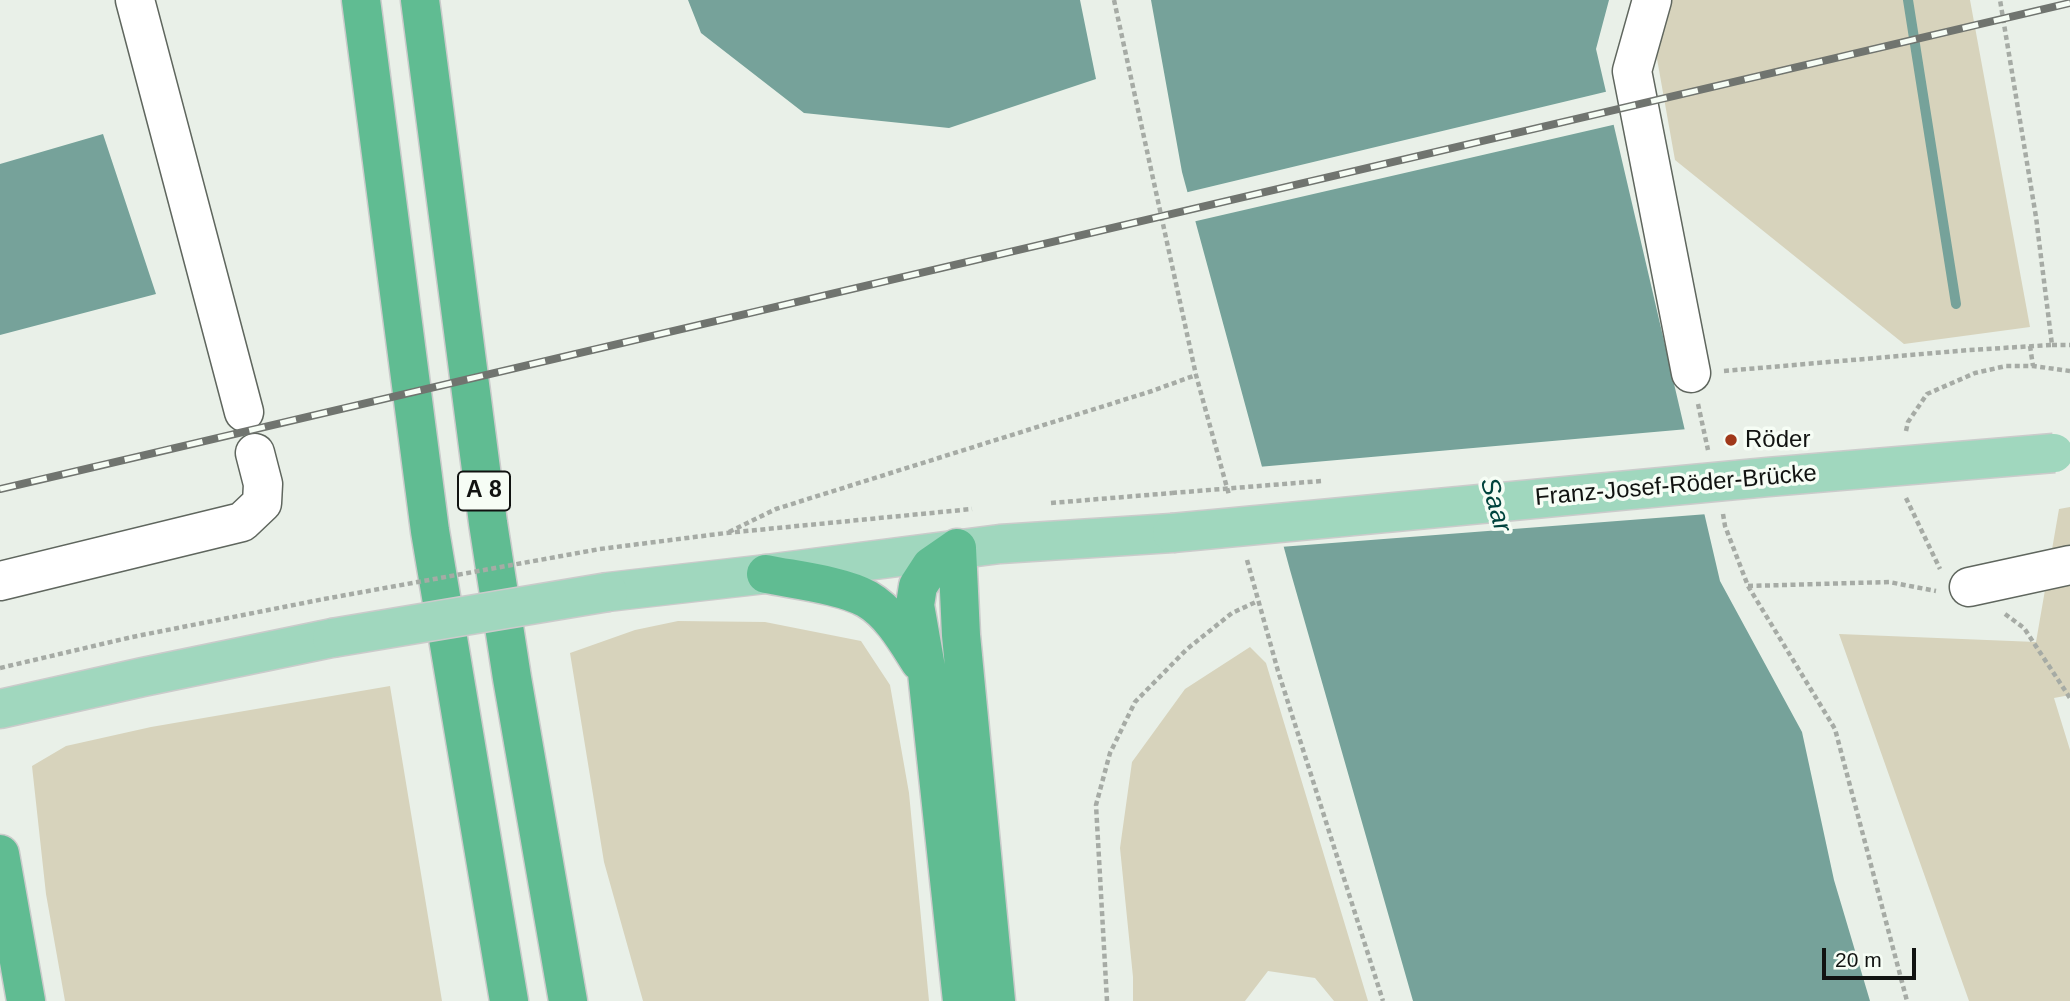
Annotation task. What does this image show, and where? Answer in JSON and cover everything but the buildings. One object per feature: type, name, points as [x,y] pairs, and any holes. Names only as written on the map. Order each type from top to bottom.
[{"type":"highway","name":"A 8","points":[[361,0],[430,531],[509,1001]]},
{"type":"highway","name":"A 8","points":[[420,0],[488,523],[512,678],[568,994]]},
{"type":"highway","points":[[957,548],[931,565],[918,586],[915,604],[927,673],[962,1001]]},
{"type":"highway","points":[[957,548],[961,635],[996,1001]]},
{"type":"highway","points":[[766,574],[847,591],[868,600],[899,630],[927,673]]},
{"type":"highway","points":[[0,855],[26,1001]]},
{"type":"highway","points":[[498,1001],[501,961]]},
{"type":"main road","name":"Franz-Josef-Röder-Brücke","points":[[0,709],[332,638],[608,592],[957,548],[1172,533],[2062,453]]},
{"type":"street","points":[[135,0],[244,412]]},
{"type":"street","points":[[1651,0],[1632,71],[1691,373]]},
{"type":"street","points":[[0,580],[242,522],[262,503],[262,484],[255,453]]},
{"type":"street","points":[[1969,587],[2070,565]]},
{"type":"path","points":[[1114,0],[1196,375],[1232,508]]},
{"type":"path","points":[[2000,0],[2036,217],[2052,345]]},
{"type":"path","points":[[1711,462],[1691,373],[2070,345]]},
{"type":"path","points":[[2030,346],[2033,366]]},
{"type":"path","points":[[726,533],[776,509],[1196,375]]},
{"type":"path","points":[[1047,503],[1172,493]]},
{"type":"path","points":[[0,668],[132,637],[600,548],[978,509]]},
{"type":"path","points":[[1722,513],[1748,586],[1835,729],[1907,1001]]},
{"type":"path","points":[[1243,548],[1311,776],[1383,1001]]},
{"type":"path","points":[[1748,586],[1889,582],[1953,594],[1969,587],[2024,628],[2070,698]]},
{"type":"path","points":[[1107,1001],[1096,805],[1110,753],[1135,702],[1188,649],[1232,613],[1258,601]]},
{"type":"shaded area","points":[[1662,0],[1970,0],[2030,327],[1904,344],[1675,160],[1654,42]]},
{"type":"shaded area","points":[[2070,507],[2070,695],[2054,698],[2070,750],[2070,1001],[1969,1001],[1839,634],[2036,642],[2059,509]]},
{"type":"shaded area","points":[[678,621],[765,622],[861,641],[890,685],[909,793],[929,1001],[643,1001],[604,862],[570,653],[635,630]]},
{"type":"shaded area","points":[[1250,647],[1266,663],[1368,1001],[1334,1001],[1315,978],[1268,971],[1245,1001],[1133,1001],[1120,848],[1132,762],[1185,689]]},
{"type":"shaded area","points":[[390,686],[442,1001],[65,1001],[46,894],[32,766],[66,746],[151,727]]},
{"type":"water","points":[[688,0],[1080,0],[1096,79],[949,128],[804,113],[701,33]]},
{"type":"water","name":"Saar","points":[[1151,0],[1609,0],[1596,49],[1720,581],[1802,732],[1834,880],[1870,1001],[1413,1001],[1290,570],[1182,172]]},
{"type":"water","points":[[103,134],[156,294],[0,335],[0,164]]},
{"type":"pier","points":[[1609,91],[1617,124],[1192,222],[1184,193]]},
{"type":"pier","points":[[1688,429],[1708,514],[1280,547],[1258,467]]},
{"type":"waterway","points":[[1908,0],[1956,304]]},
{"type":"railway","points":[[0,489],[2070,3]]},
{"type":"place","name":"Röder","points":[[1731,440]]}]
